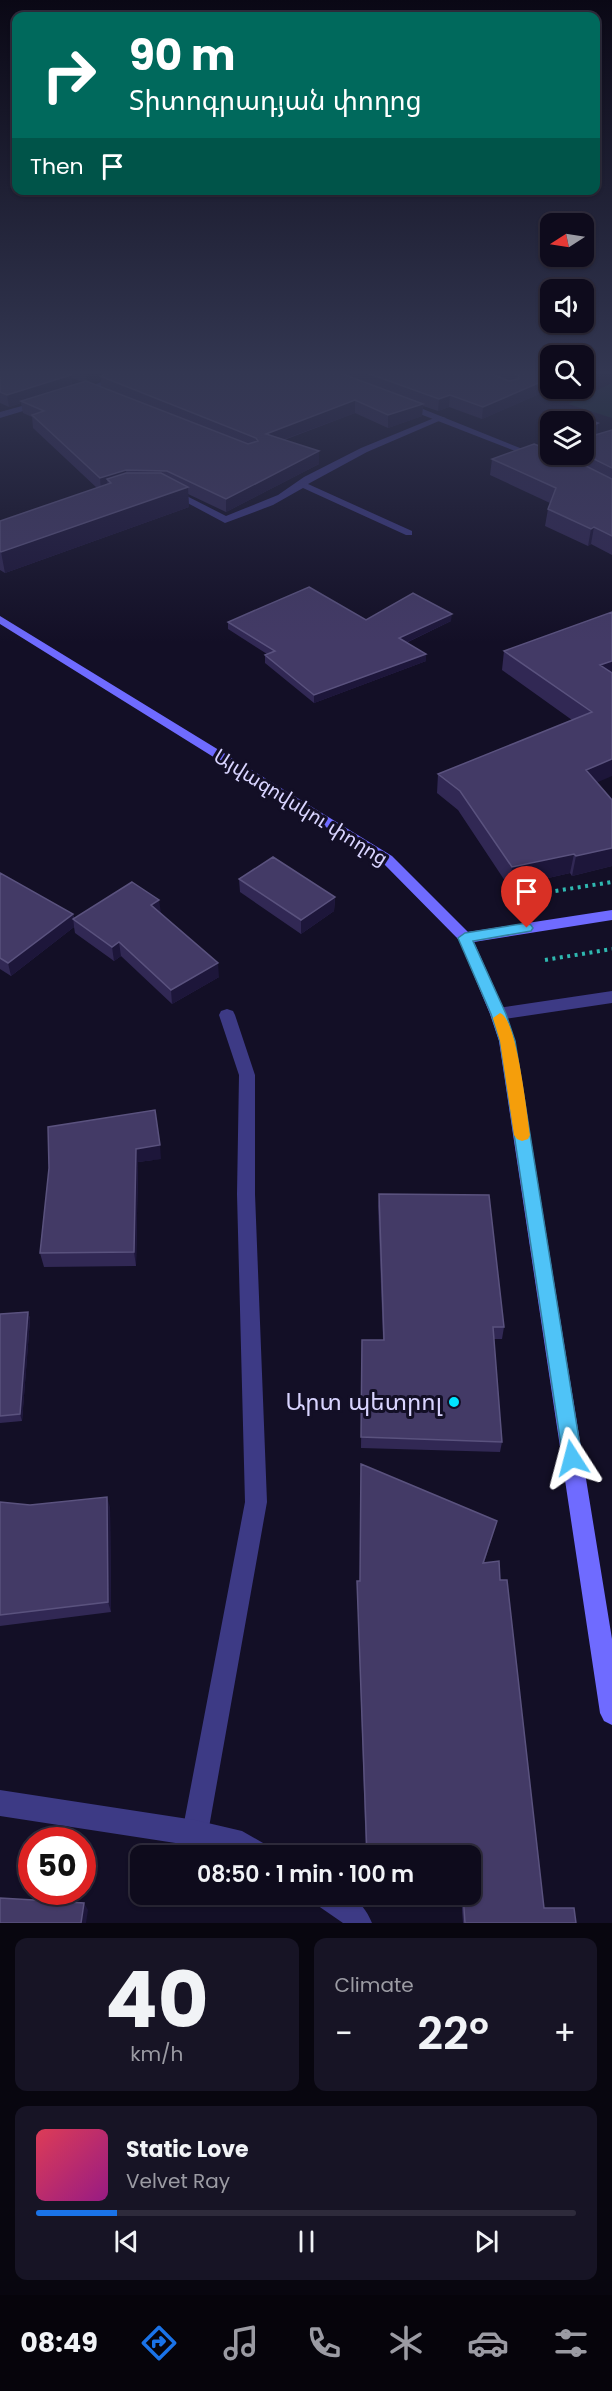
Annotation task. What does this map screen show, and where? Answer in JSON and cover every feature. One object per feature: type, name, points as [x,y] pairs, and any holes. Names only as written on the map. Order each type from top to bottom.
[{"type":"main road","name":"Այվազովսկու փողոց","points":[[0,618],[387,860],[465,938],[498,1014],[507,1041],[612,1713]]},
{"type":"main road","points":[[465,938],[612,915]]},
{"type":"street","points":[[165,488],[225,520],[260,507],[339,463]]},
{"type":"street","points":[[303,485],[409,532]]},
{"type":"street","points":[[498,1014],[612,997]]},
{"type":"street","points":[[195,1833],[256,1502],[246,1194],[247,1075],[227,1015]]},
{"type":"street","points":[[0,1803],[195,1833],[244,1845]]},
{"type":"street","points":[[340,1905],[353,1914],[359,1923]]},
{"type":"path","points":[[511,898],[612,882]]},
{"type":"path","points":[[545,960],[612,949]]},
{"type":"building","points":[[84,463],[296,463],[226,499],[167,471],[126,470],[100,478]]},
{"type":"building","points":[[500,463],[583,465],[612,479],[612,536],[548,509],[556,488]]},
{"type":"building","points":[[601,463],[612,463],[612,468]]},
{"type":"building","points":[[126,473],[161,473],[188,487],[0,551],[0,521],[111,483],[107,479]]},
{"type":"building","points":[[309,587],[366,620],[413,593],[452,614],[399,638],[426,654],[314,695],[265,655],[275,651],[228,622]]},
{"type":"building","points":[[612,612],[612,661],[600,665],[612,673],[612,759],[586,770],[612,800],[612,848],[512,867],[460,791],[438,774],[592,712],[504,651]]},
{"type":"building","points":[[273,857],[335,897],[301,920],[239,879]]},
{"type":"building","points":[[0,873],[73,914],[8,963],[0,958]]},
{"type":"building","points":[[132,882],[159,900],[151,905],[218,963],[171,990],[119,942],[112,947],[73,919]]},
{"type":"building","points":[[155,1110],[160,1145],[136,1149],[134,1252],[40,1253],[49,1168],[48,1127]]},
{"type":"building","points":[[379,1194],[489,1195],[504,1327],[493,1327],[502,1442],[361,1437],[362,1340],[384,1340]]},
{"type":"building","points":[[28,1312],[20,1414],[0,1416],[0,1314]]},
{"type":"building","points":[[361,1464],[497,1521],[483,1563],[499,1561],[500,1580],[507,1580],[544,1908],[574,1908],[576,1923],[465,1923],[464,1905],[481,1905],[481,1845],[367,1845],[357,1581],[360,1581]]},
{"type":"building","points":[[107,1497],[108,1602],[0,1615],[0,1502],[30,1505]]},
{"type":"building","points":[[0,1898],[18,1899],[18,1905],[84,1905],[81,1923],[0,1923]]},
{"type":"slow traffic","points":[[500,1018],[507,1041],[522,1135]]},
{"type":"place","name":"Արտ պետրոլ","points":[[454,1402]]},
{"type":"route","points":[[527,928],[465,938],[498,1014],[507,1041],[572,1458]]}]
